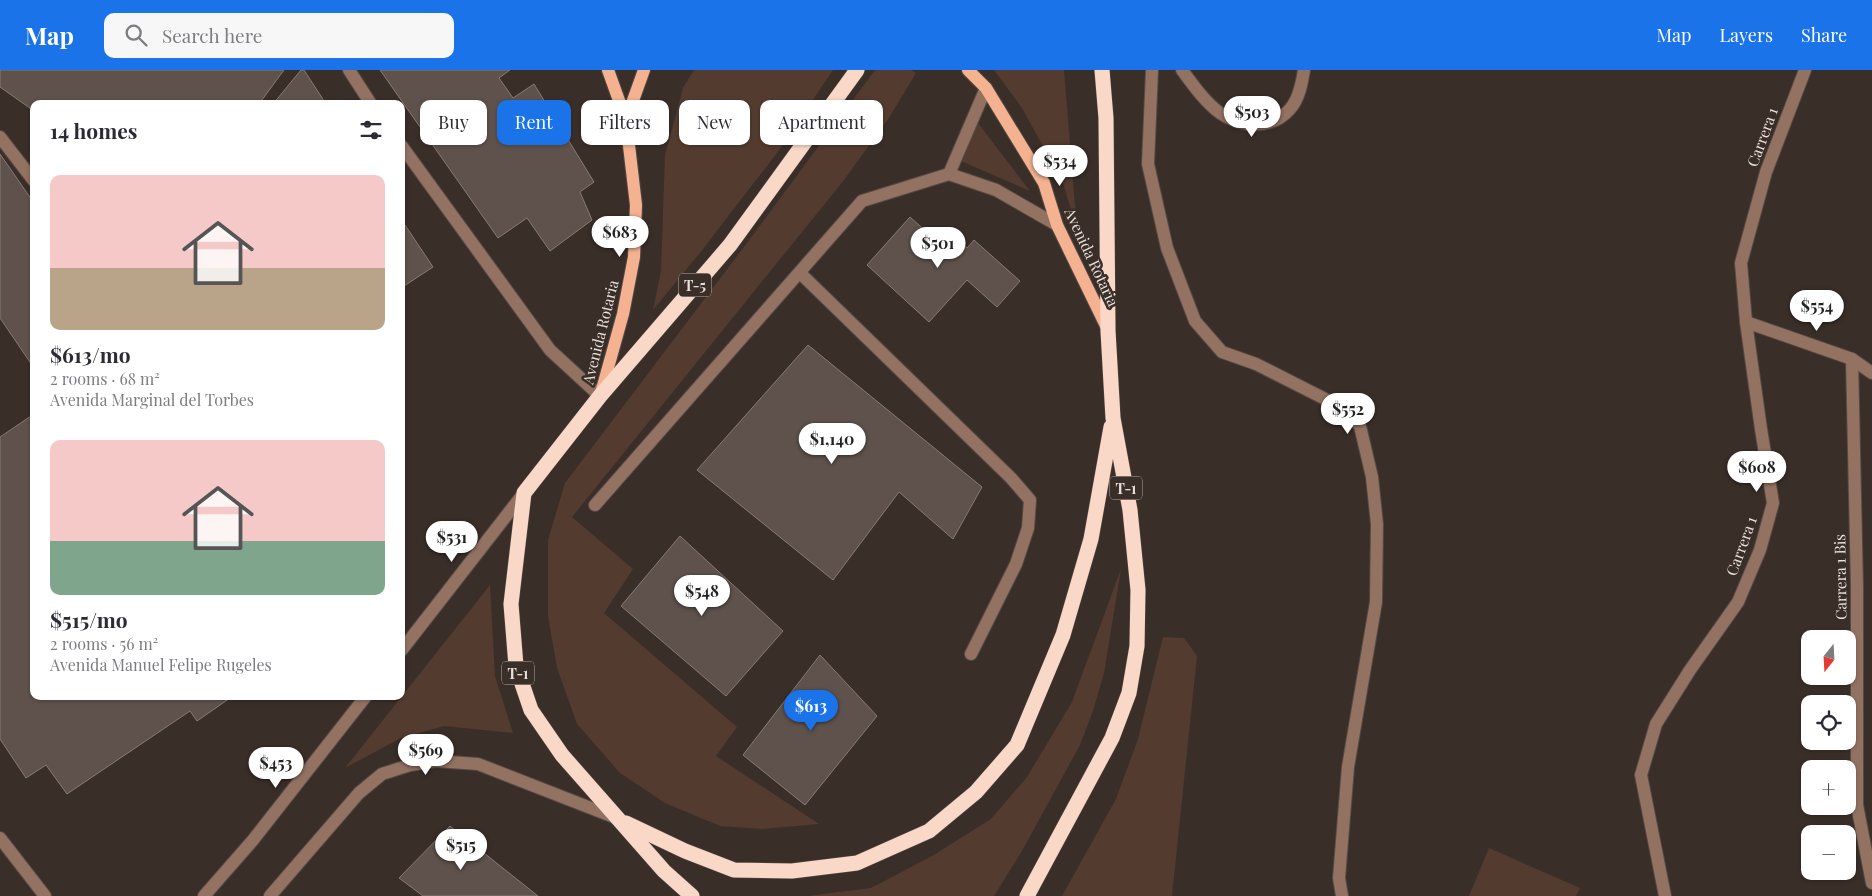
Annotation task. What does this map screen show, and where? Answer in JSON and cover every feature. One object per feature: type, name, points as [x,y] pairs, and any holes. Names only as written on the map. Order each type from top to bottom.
[{"type":"highway","name":"T-5","points":[[524,493],[600,396],[730,245],[857,70]]},
{"type":"highway","points":[[1102,70],[1106,118],[1108,331]]},
{"type":"highway","name":"T-1","points":[[1027,896],[1112,738],[1129,693],[1137,646],[1138,590],[1130,510],[1113,418],[1108,331]]},
{"type":"highway","points":[[620,820],[685,851],[734,870],[792,871],[858,863],[929,831],[976,792],[1018,745],[1063,635],[1091,539],[1113,418]]},
{"type":"highway","name":"T-1","points":[[524,493],[511,604],[516,666],[531,710],[562,755],[664,871],[692,896]]},
{"type":"main road","name":"Avenida Rotaria","points":[[608,70],[619,100]]},
{"type":"main road","points":[[633,100],[644,70]]},
{"type":"main road","name":"Avenida Rotaria","points":[[968,70],[986,88],[1044,183],[1057,225],[1108,331]]},
{"type":"main road","name":"Avenida Rotaria","points":[[600,396],[623,314],[634,257],[636,205],[629,145]]},
{"type":"street","points":[[348,70],[368,100]]},
{"type":"street","points":[[1152,70],[1148,164],[1167,248],[1196,321],[1222,352],[1256,364],[1341,407],[1360,426],[1372,477],[1377,524],[1376,602],[1348,767],[1339,878],[1342,896]]},
{"type":"street","points":[[1182,70],[1218,112],[1236,121],[1258,125],[1270,123],[1282,117],[1291,108],[1302,83],[1304,70]]},
{"type":"street","name":"Carrera 1","points":[[1665,896],[1641,775],[1656,724],[1690,670],[1738,602],[1760,550],[1773,503],[1760,429],[1746,322],[1741,263],[1766,172],[1805,70]]},
{"type":"street","points":[[949,174],[986,88]]},
{"type":"street","points":[[0,137],[30,176]]},
{"type":"street","points":[[405,151],[550,350],[600,396]]},
{"type":"street","points":[[595,505],[862,201],[949,174],[996,190],[1057,225]]},
{"type":"street","points":[[800,273],[1011,478],[1030,500],[1028,528],[1016,564],[971,654]]},
{"type":"street","points":[[1746,322],[1852,359],[1872,372]]},
{"type":"street","name":"Carrera 1 Bis","points":[[1852,359],[1858,587],[1856,805],[1872,883]]},
{"type":"street","points":[[405,646],[524,493]]},
{"type":"street","points":[[204,896],[253,840],[363,700]]},
{"type":"street","points":[[270,896],[359,793],[382,774],[410,765],[436,761],[478,764],[620,820]]},
{"type":"street","points":[[0,838],[45,896]]},
{"type":"shaded area","points":[[694,70],[833,70],[813,100],[760,100],[760,145],[782,145],[699,254],[653,310],[661,271],[665,155],[679,103],[679,145],[750,145],[750,100],[680,100],[683,88]]},
{"type":"shaded area","points":[[875,70],[911,70],[916,73],[883,126],[883,100],[853,100]]},
{"type":"shaded area","points":[[994,70],[1064,70],[1077,230],[1063,183],[1022,108]]},
{"type":"shaded area","points":[[978,123],[1030,191],[961,161]]},
{"type":"shaded area","points":[[820,145],[869,145],[844,180],[572,517],[633,569],[604,613],[737,727],[716,756],[819,824],[762,829],[720,826],[665,803],[620,773],[577,724],[557,668],[548,616],[548,540],[565,483]]},
{"type":"shaded area","points":[[1121,569],[1104,673],[1093,711],[1080,745],[1022,851],[994,896],[807,896],[871,888],[932,856],[991,819],[1027,777],[1072,702]]},
{"type":"shaded area","points":[[490,585],[495,676],[513,733],[444,726],[401,738],[345,768],[399,700],[405,700],[405,692]]},
{"type":"shaded area","points":[[1163,637],[1184,638],[1197,656],[1172,896],[1062,896],[1116,799],[1138,739]]},
{"type":"shaded area","points":[[1489,848],[1580,888],[1576,896],[1469,896]]},
{"type":"building","points":[[0,70],[284,70],[262,100],[30,100],[30,108],[0,87]]},
{"type":"building","points":[[301,70],[304,70],[323,100],[276,100]]},
{"type":"building","points":[[380,70],[510,70],[499,78],[513,98],[534,84],[544,100],[497,100],[497,145],[571,144],[594,182],[580,192],[592,220],[550,251],[527,218],[498,238],[433,145],[487,145],[487,100],[420,100],[420,127],[405,106],[405,100],[401,100]]},
{"type":"building","points":[[0,154],[30,197],[30,362],[0,318]]},
{"type":"building","points":[[910,217],[939,243],[949,232],[967,248],[974,240],[1020,281],[997,307],[967,280],[929,322],[867,265]]},
{"type":"building","points":[[405,225],[433,267],[405,285]]},
{"type":"building","points":[[808,345],[982,487],[953,539],[899,492],[833,580],[697,470]]},
{"type":"building","points":[[30,417],[30,700],[227,700],[197,721],[190,711],[67,794],[46,765],[26,778],[0,739],[0,437]]},
{"type":"building","points":[[680,536],[783,631],[726,696],[621,606]]},
{"type":"building","points":[[820,655],[877,716],[805,805],[743,755]]},
{"type":"building","points":[[450,826],[538,896],[423,896],[399,878]]}]
